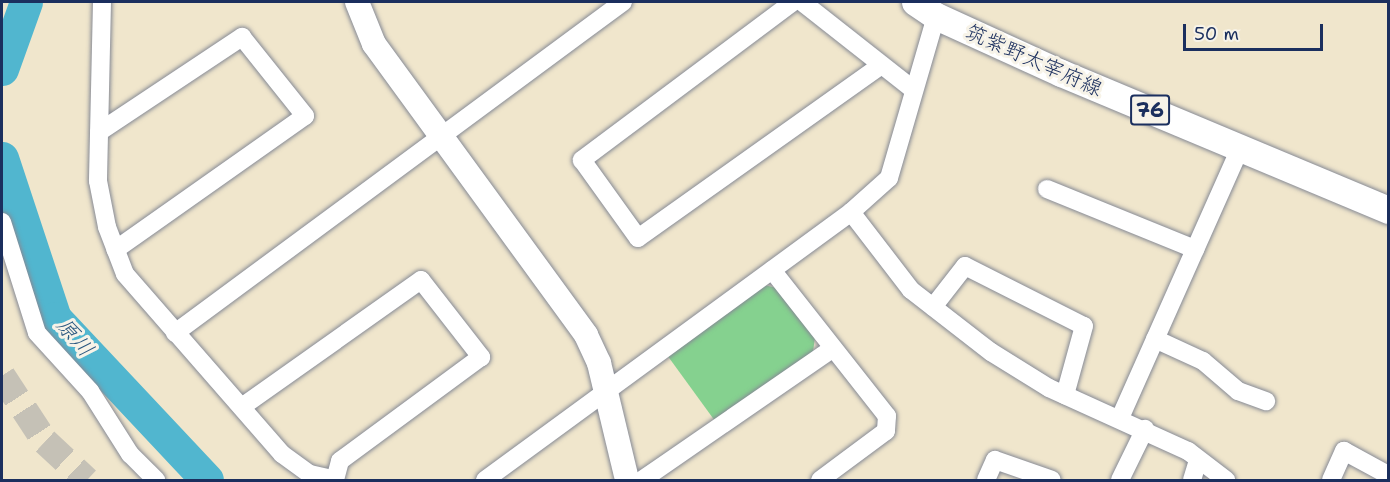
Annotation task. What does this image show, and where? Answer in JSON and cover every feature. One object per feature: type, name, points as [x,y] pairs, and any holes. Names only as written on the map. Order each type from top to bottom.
[{"type":"main road","name":"筑紫野太宰府線","points":[[925,9],[1240,148],[1389,210]]},
{"type":"street","points":[[119,2],[102,8],[98,181],[115,250],[125,274],[175,333],[243,406],[282,454],[310,474],[335,480],[340,460],[481,357],[421,280],[243,406]]},
{"type":"street","points":[[357,2],[374,44],[586,335],[607,392],[627,480]]},
{"type":"street","points":[[175,333],[623,2]]},
{"type":"street","points":[[793,2],[582,160],[638,238],[881,64]]},
{"type":"street","points":[[802,2],[914,90]]},
{"type":"street","points":[[485,480],[851,212],[889,178],[914,90],[925,9]]},
{"type":"street","points":[[99,132],[242,38],[305,116],[115,250]]},
{"type":"street","points":[[1120,418],[1240,148]]},
{"type":"street","points":[[1047,189],[1195,249]]},
{"type":"street","points":[[851,212],[910,290],[991,352],[1065,394],[1145,429],[1198,460],[1226,480]]},
{"type":"street","points":[[2,222],[37,333],[90,391],[130,454],[156,480]]},
{"type":"street","points":[[933,307],[965,266],[1084,326],[1065,394]]},
{"type":"street","points":[[772,270],[887,416],[886,431],[828,478]]},
{"type":"street","points":[[1155,339],[1203,361],[1238,391],[1266,401]]},
{"type":"street","points":[[642,480],[833,348]]},
{"type":"street","points":[[1120,480],[1145,429]]},
{"type":"street","points":[[1331,480],[1344,451],[1389,475]]},
{"type":"street","points":[[986,480],[995,460],[1052,480]]},
{"type":"street","points":[[1192,480],[1198,460]]},
{"type":"green space","points":[[764,285],[777,288],[815,337],[813,352],[715,421],[667,355]]},
{"type":"waterway","name":"原川","points":[[2,69],[26,2]]},
{"type":"waterway","name":"原川","points":[[2,158],[55,318],[207,480]]},
{"type":"tunnel","points":[[2,375],[45,441],[87,480]]}]
